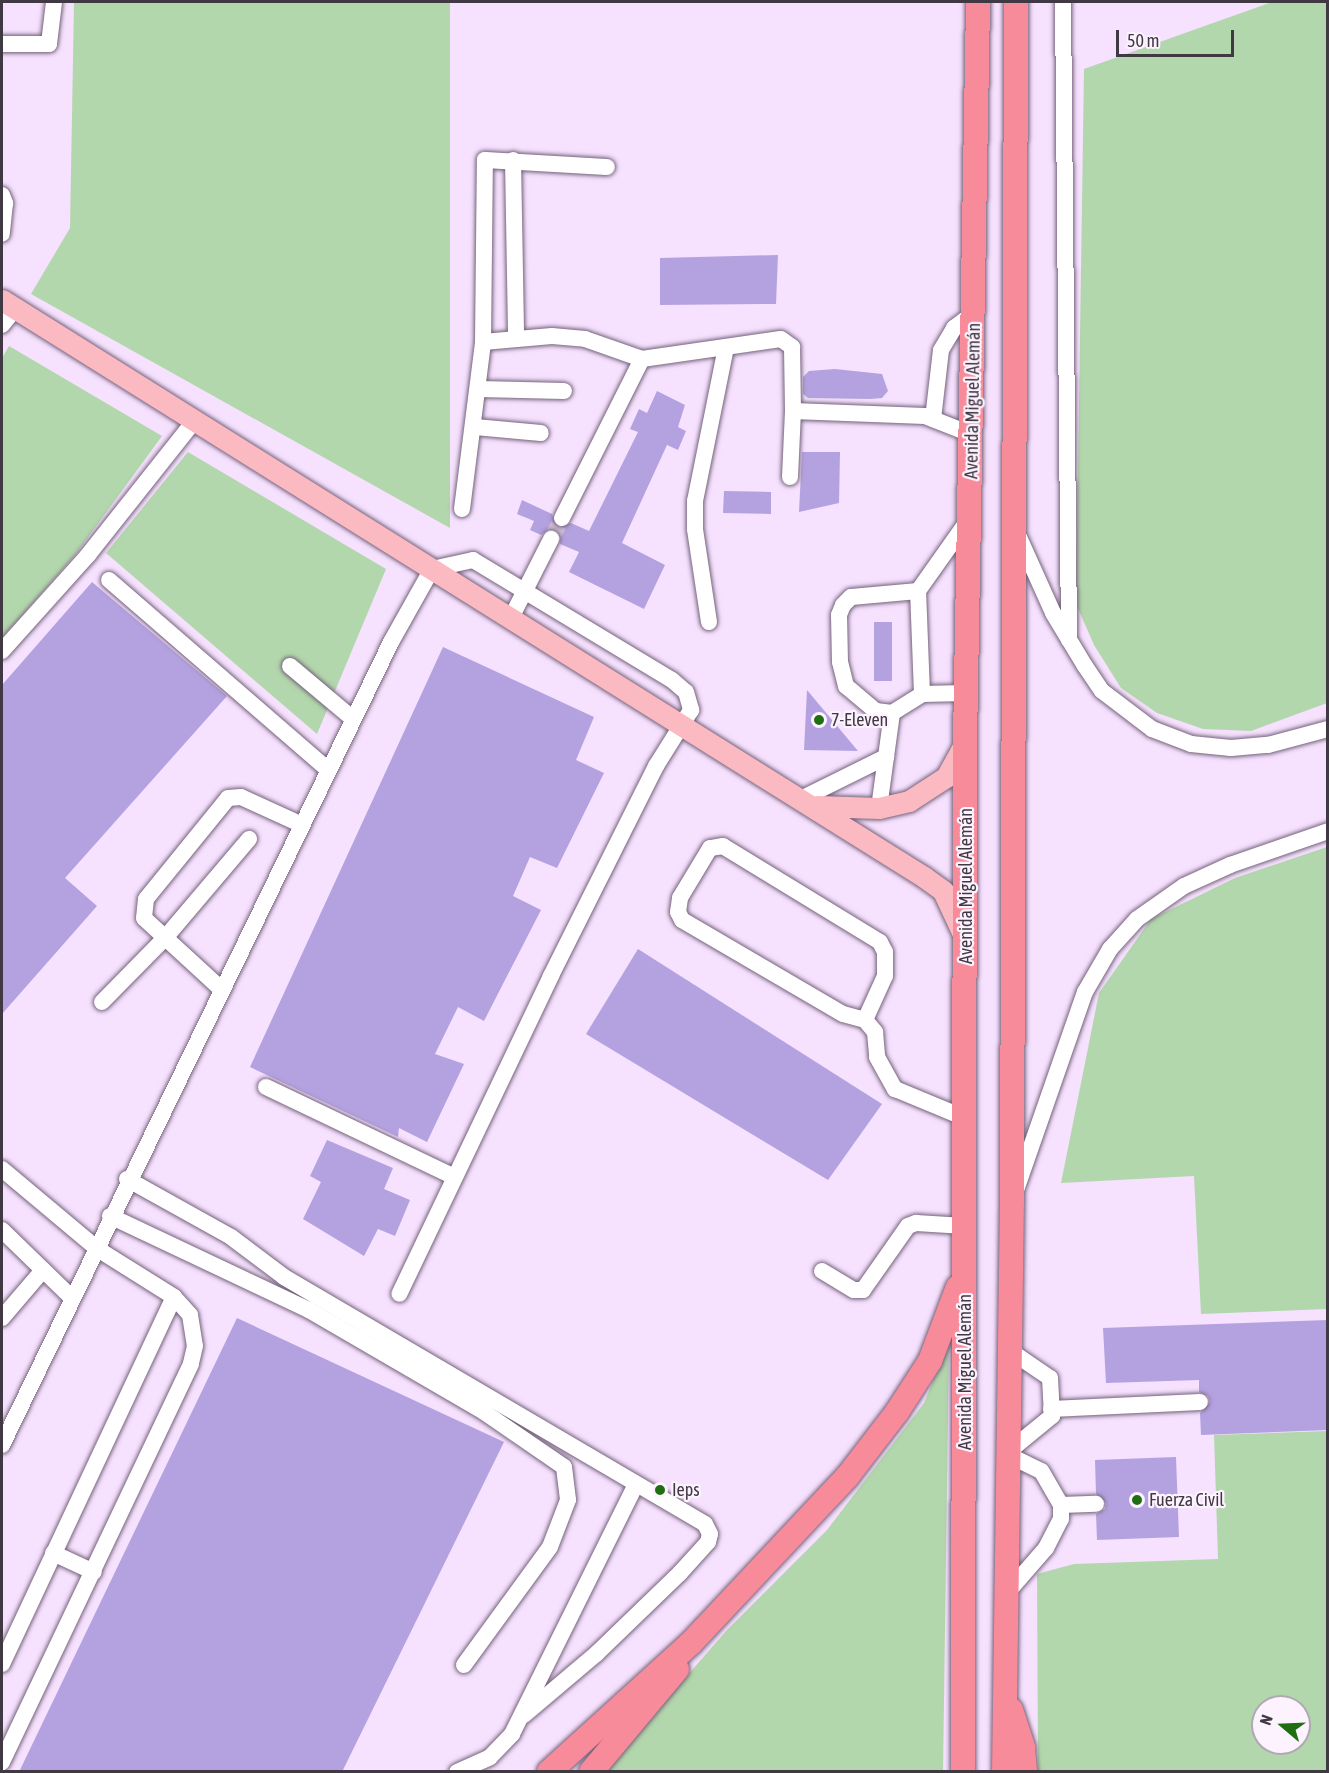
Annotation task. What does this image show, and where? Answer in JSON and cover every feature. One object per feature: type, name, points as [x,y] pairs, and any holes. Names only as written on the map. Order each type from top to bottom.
[{"type":"highway","name":"Avenida Miguel Alemán","points":[[963,1772],[965,741],[979,122],[978,2]]},
{"type":"highway","points":[[1005,1772],[1004,1696],[1012,1202],[1018,6]]},
{"type":"highway","points":[[549,1772],[691,1643],[813,1515],[897,1412],[941,1336],[965,1258]]},
{"type":"highway","points":[[591,1772],[665,1688],[691,1643]]},
{"type":"highway","points":[[1004,1696],[1019,1728],[1025,1772]]},
{"type":"main road","points":[[9,304],[432,569],[686,724],[935,884],[957,914],[966,949]]},
{"type":"main road","points":[[810,802],[879,808],[909,801],[936,786],[954,767],[965,741]]},
{"type":"street","points":[[2,44],[49,44],[54,2]]},
{"type":"street","points":[[967,2],[979,122]]},
{"type":"street","points":[[1063,2],[1069,640]]},
{"type":"street","points":[[462,508],[475,427],[483,342],[485,160],[608,167]]},
{"type":"street","points":[[513,160],[516,339]]},
{"type":"street","points":[[2,195],[5,203],[2,234]]},
{"type":"street","points":[[2,325],[9,304]]},
{"type":"street","points":[[933,419],[941,350],[954,328],[975,312]]},
{"type":"street","points":[[483,342],[552,336],[585,339],[642,359],[781,339],[788,342],[792,347],[793,411],[790,477]]},
{"type":"street","points":[[709,622],[695,529],[695,501],[726,347]]},
{"type":"street","points":[[562,518],[642,359]]},
{"type":"street","points":[[479,389],[564,391]]},
{"type":"street","points":[[793,411],[933,419],[973,435]]},
{"type":"street","points":[[2,651],[87,555],[195,420]]},
{"type":"street","points":[[475,427],[541,433]]},
{"type":"street","points":[[922,694],[918,591],[971,516]]},
{"type":"street","points":[[1016,529],[1039,586],[1069,640],[1102,691],[1124,710],[1152,729],[1191,744],[1231,748],[1268,745],[1328,729]]},
{"type":"street","points":[[511,618],[551,539]]},
{"type":"street","points":[[2,1445],[127,1179],[352,718],[432,569],[473,560],[525,590],[686,692],[692,701],[686,724],[656,766],[399,1294]]},
{"type":"street","points":[[109,580],[327,769]]},
{"type":"street","points":[[918,591],[851,597],[840,610],[840,662],[846,686],[876,711],[892,713],[922,694],[966,693]]},
{"type":"street","points":[[290,666],[352,718]]},
{"type":"street","points":[[879,808],[892,713]]},
{"type":"street","points":[[810,802],[886,757]]},
{"type":"street","points":[[220,988],[144,918],[146,899],[228,798],[241,797],[300,824]]},
{"type":"street","points":[[1012,1202],[1085,992],[1110,949],[1137,918],[1184,886],[1230,865],[1328,831]]},
{"type":"street","points":[[102,1002],[165,938],[249,839]]},
{"type":"street","points":[[865,1020],[885,976],[885,952],[880,942],[723,846],[710,848],[680,898],[678,912],[682,920],[843,1014],[865,1020],[875,1032],[878,1057],[895,1089],[965,1118]]},
{"type":"street","points":[[266,1087],[455,1177]]},
{"type":"street","points":[[2,1169],[96,1248],[174,1297],[190,1315],[194,1329],[190,1364],[94,1572],[2,1762]]},
{"type":"street","points":[[127,1179],[231,1237],[284,1277],[705,1524],[710,1534],[708,1542],[596,1654],[524,1715]]},
{"type":"street","points":[[110,1216],[309,1310],[484,1412],[564,1467],[568,1500],[550,1546],[464,1665]]},
{"type":"street","points":[[822,1271],[854,1290],[863,1290],[908,1226],[916,1223],[965,1226]]},
{"type":"street","points":[[2,1230],[72,1298]]},
{"type":"street","points":[[2,1317],[43,1270]]},
{"type":"street","points":[[2,1664],[174,1297]]},
{"type":"street","points":[[1006,1594],[1046,1548],[1060,1520],[1061,1505],[1041,1471],[1008,1454],[1052,1416],[1050,1378],[1009,1350]]},
{"type":"street","points":[[1051,1409],[1200,1402]]},
{"type":"street","points":[[457,1772],[500,1749],[524,1715],[636,1484]]},
{"type":"street","points":[[1061,1505],[1096,1504]]},
{"type":"street","points":[[53,1553],[94,1572]]},
{"type":"green space","points":[[74,2],[450,2],[450,528],[31,294],[70,228]]},
{"type":"green space","points":[[1272,2],[1327,2],[1327,703],[1251,731],[1203,729],[1157,713],[1121,688],[1094,645],[1076,604],[1084,69]]},
{"type":"green space","points":[[9,346],[162,436],[75,555],[2,638],[2,358]]},
{"type":"green space","points":[[188,452],[386,569],[317,734],[106,553]]},
{"type":"green space","points":[[1327,847],[1327,1309],[1201,1314],[1194,1176],[1061,1183],[1099,993],[1151,919],[1235,878]]},
{"type":"green space","points":[[949,1342],[943,1771],[603,1772],[727,1630],[827,1530],[924,1403]]},
{"type":"green space","points":[[1327,1431],[1327,1771],[1038,1771],[1037,1574],[1074,1564],[1218,1559],[1214,1435]]},
{"type":"building","points":[[778,255],[776,304],[660,305],[660,258]]},
{"type":"building","points":[[835,369],[882,374],[888,391],[882,398],[870,399],[808,398],[803,394],[803,377],[809,371]]},
{"type":"building","points":[[657,391],[685,405],[678,427],[686,431],[678,450],[667,445],[622,543],[665,565],[644,609],[569,572],[579,552],[560,544],[556,530],[550,529],[541,535],[530,530],[534,521],[517,514],[522,500],[552,514],[558,528],[571,523],[589,531],[638,432],[630,429],[639,409],[647,413]]},
{"type":"building","points":[[802,452],[840,452],[839,503],[799,512]]},
{"type":"building","points":[[724,491],[771,492],[771,514],[723,513]]},
{"type":"building","points":[[92,582],[227,696],[65,878],[97,906],[2,1014],[2,685]]},
{"type":"building","name":"7-Eleven","points":[[874,622],[892,622],[892,681],[874,681]]},
{"type":"building","points":[[443,647],[594,717],[576,760],[604,773],[557,868],[530,857],[513,896],[541,910],[484,1021],[458,1007],[435,1054],[464,1064],[427,1142],[399,1128],[398,1137],[250,1067]]},
{"type":"building","name":"7-Eleven","points":[[807,690],[858,751],[804,750]]},
{"type":"building","points":[[638,949],[882,1104],[828,1180],[586,1034]]},
{"type":"building","points":[[327,1140],[393,1168],[384,1189],[410,1200],[395,1236],[378,1229],[364,1256],[303,1219],[321,1182],[310,1176]]},
{"type":"building","points":[[237,1318],[504,1442],[342,1772],[19,1772]]},
{"type":"building","points":[[1328,1320],[1328,1430],[1201,1435],[1200,1413],[1210,1402],[1208,1396],[1199,1392],[1199,1380],[1106,1383],[1103,1328]]},
{"type":"building","points":[[1176,1457],[1179,1537],[1097,1540],[1096,1514],[1105,1509],[1106,1503],[1096,1494],[1095,1460]]},
{"type":"tunnel","points":[[551,539],[562,518]]},
{"type":"place","name":"7-Eleven","points":[[819,720]]},
{"type":"place","name":"Ieps","points":[[660,1490]]},
{"type":"place","name":"Fuerza Civil","points":[[1137,1500]]}]
